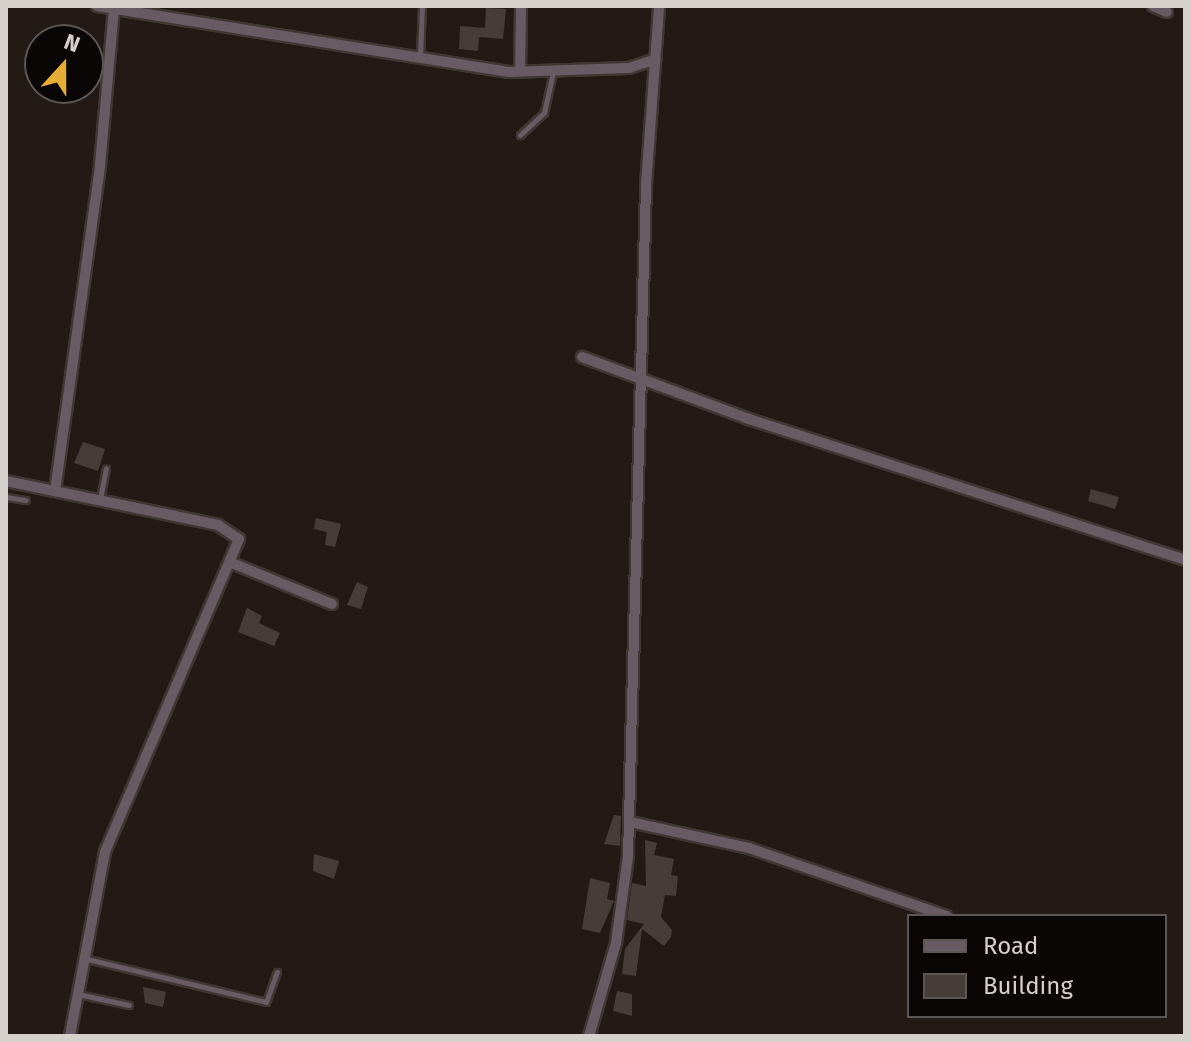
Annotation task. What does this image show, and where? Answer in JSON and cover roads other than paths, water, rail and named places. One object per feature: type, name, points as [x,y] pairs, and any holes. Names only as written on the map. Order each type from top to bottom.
[{"type":"street","points":[[97,6],[520,71],[553,67],[629,68],[656,59]]},
{"type":"street","points":[[520,71],[521,6]]},
{"type":"street","points":[[589,1036],[618,934],[630,822],[646,185],[659,6]]},
{"type":"street","points":[[1153,6],[1167,12]]},
{"type":"street","points":[[55,491],[100,165],[114,9]]},
{"type":"street","points":[[582,357],[643,383],[1185,560]]},
{"type":"street","points":[[6,481],[227,529],[239,539],[232,563],[191,642],[108,843],[70,1036]]},
{"type":"street","points":[[232,563],[332,604]]},
{"type":"street","points":[[630,822],[749,848],[941,914]]},
{"type":"lane","points":[[420,57],[422,6]]},
{"type":"lane","points":[[520,135],[544,113],[553,67]]},
{"type":"lane","points":[[100,501],[106,469]]},
{"type":"lane","points":[[6,497],[26,500]]},
{"type":"lane","points":[[83,958],[266,1002],[277,972]]},
{"type":"lane","points":[[77,994],[129,1005]]}]
